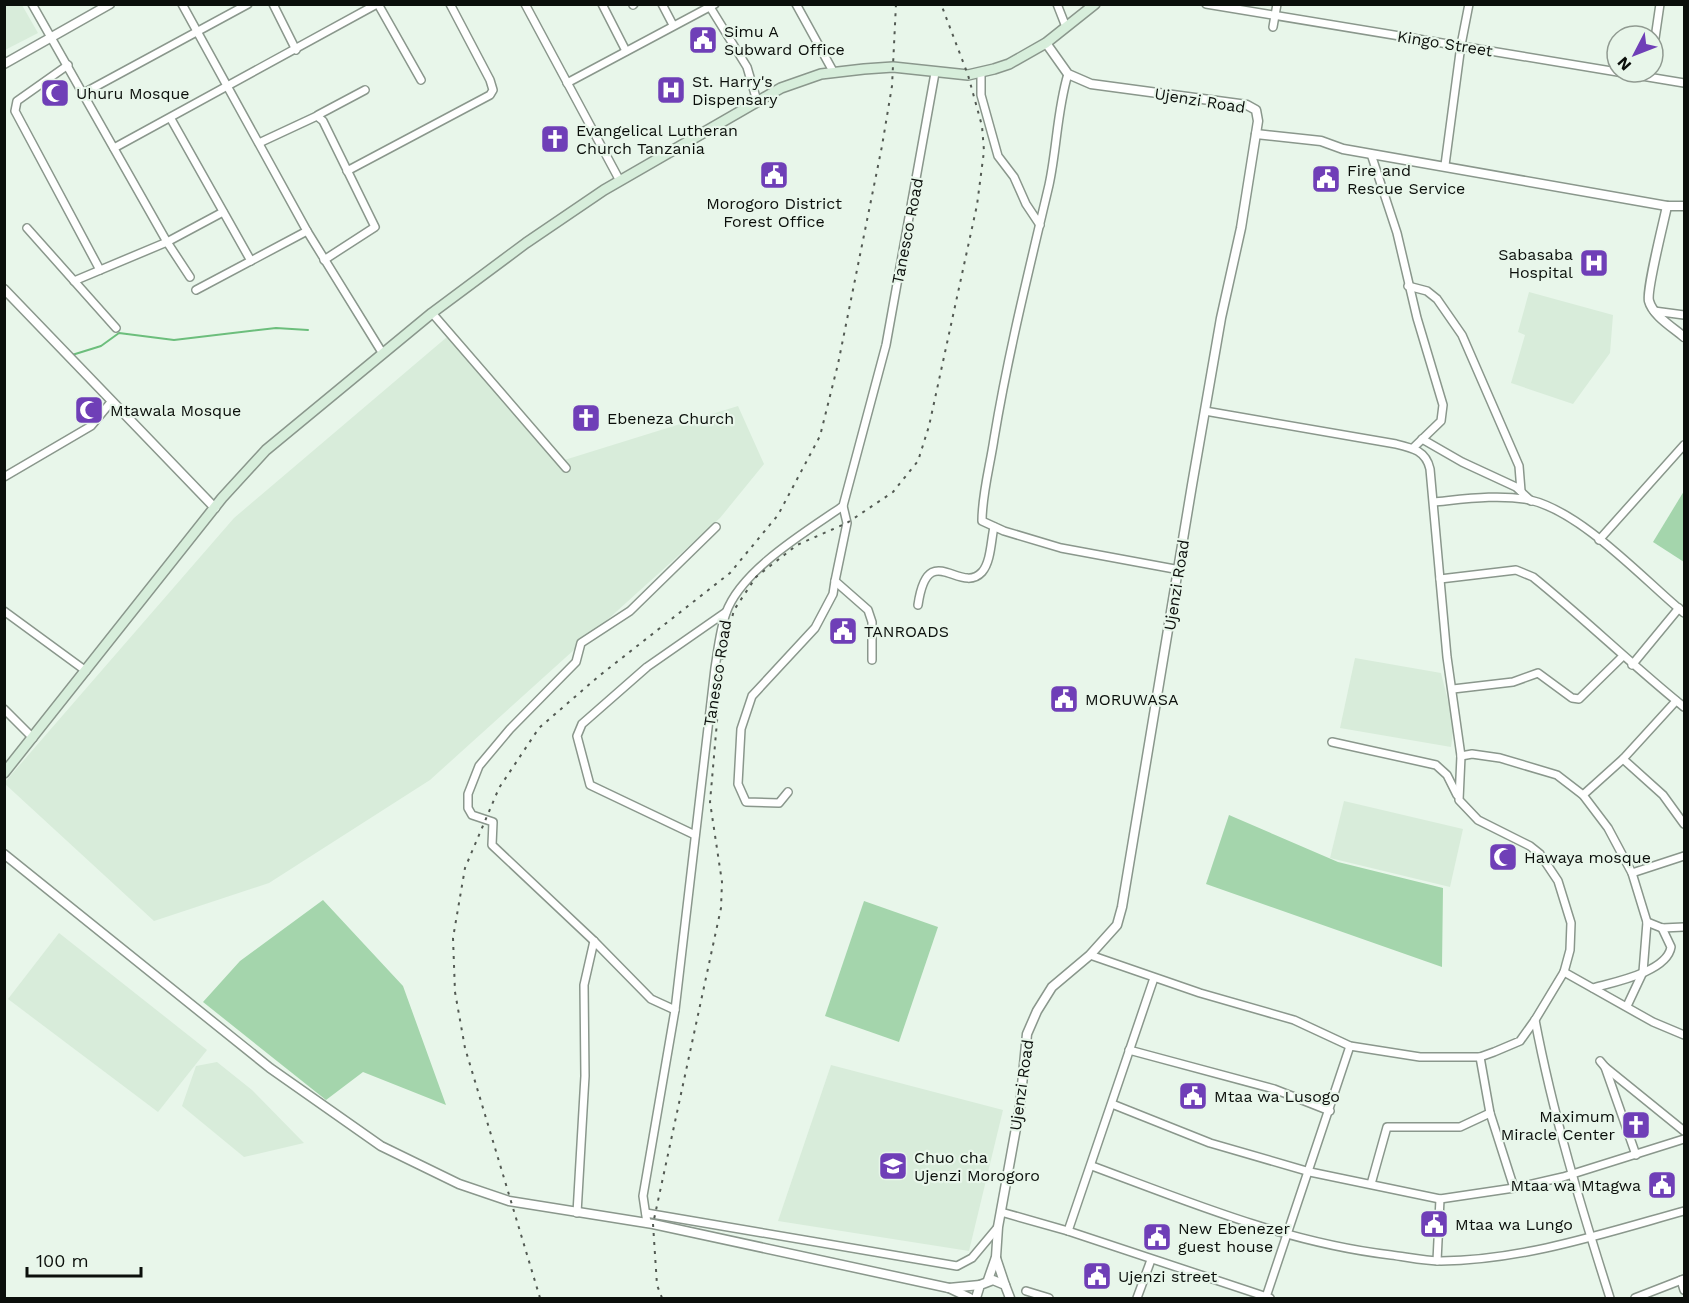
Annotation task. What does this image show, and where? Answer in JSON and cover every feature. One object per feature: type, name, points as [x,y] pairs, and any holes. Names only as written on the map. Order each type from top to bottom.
[{"type":"main road","points":[[4,773],[215,508],[266,450],[432,313],[541,233],[620,181],[789,84],[834,73],[893,67],[968,75],[981,72],[1009,64],[1046,43],[1095,4]]},
{"type":"street","points":[[32,4],[167,242],[190,277]]},
{"type":"street","points":[[182,4],[307,231],[383,354]]},
{"type":"street","points":[[82,94],[196,30],[248,4]]},
{"type":"street","points":[[273,4],[296,50]]},
{"type":"street","points":[[114,148],[171,119],[377,4],[421,80]]},
{"type":"street","points":[[347,171],[490,95],[493,90],[490,80],[450,4]]},
{"type":"street","points":[[525,4],[620,181]]},
{"type":"street","points":[[602,4],[626,51]]},
{"type":"street","points":[[662,4],[673,25]]},
{"type":"street","points":[[796,4],[834,73]]},
{"type":"street","points":[[1057,4],[1066,27]]},
{"type":"street","name":"Kingo Street","points":[[1206,4],[1605,68]]},
{"type":"street","points":[[1273,27],[1276,4]]},
{"type":"street","points":[[1445,165],[1461,45],[1469,4]]},
{"type":"street","points":[[1657,24],[1660,4]]},
{"type":"street","points":[[4,64],[109,5]]},
{"type":"street","points":[[567,83],[673,25],[713,6],[747,67],[757,101]]},
{"type":"street","points":[[1046,43],[1068,74],[1060,100],[1058,139],[1000,405],[982,521],[1061,548],[1180,570]]},
{"type":"street","points":[[68,65],[17,101],[15,111],[100,270]]},
{"type":"street","points":[[981,72],[981,95],[998,156],[1014,177],[1026,204],[1040,225]]},
{"type":"street","name":"Tanesco Road","points":[[647,1223],[643,1196],[675,1010],[715,668],[726,612],[748,579],[775,552],[843,506],[886,345],[935,73]]},
{"type":"street","name":"Ujenzi Road","points":[[996,1257],[998,1227],[1020,1106],[1027,1034],[1037,1011],[1052,987],[1090,955],[1116,925],[1122,907],[1205,411],[1241,228],[1256,134],[1256,110],[1247,105],[1112,88],[1091,84],[1068,74]]},
{"type":"street","name":"Kingo Street","points":[[1665,79],[1684,83]]},
{"type":"street","points":[[260,142],[365,90]]},
{"type":"street","points":[[318,115],[375,224],[375,229],[324,260]]},
{"type":"street","points":[[171,119],[251,261]]},
{"type":"street","points":[[1256,134],[1322,141],[1343,149],[1445,165],[1667,206],[1684,206]]},
{"type":"street","points":[[1371,154],[1397,233],[1408,286],[1443,405],[1441,421],[1413,448]]},
{"type":"street","points":[[1667,206],[1649,302],[1654,311],[1684,337]]},
{"type":"street","points":[[74,281],[167,242],[223,212]]},
{"type":"street","points":[[27,228],[116,328]]},
{"type":"street","points":[[196,290],[307,231]]},
{"type":"street","points":[[1408,286],[1427,291],[1437,299],[1462,335],[1519,466],[1521,491]]},
{"type":"street","points":[[4,288],[215,508]]},
{"type":"street","points":[[1654,311],[1684,315]]},
{"type":"street","points":[[432,313],[566,468]]},
{"type":"street","points":[[4,477],[91,426],[111,402]]},
{"type":"street","points":[[1205,411],[1413,448],[1424,455],[1428,462],[1434,502],[1440,579],[1461,756],[1459,800]]},
{"type":"street","points":[[1422,439],[1521,491],[1531,501]]},
{"type":"street","points":[[1599,540],[1684,445]]},
{"type":"street","points":[[1434,502],[1499,497],[1531,501],[1571,518],[1599,540],[1682,611],[1632,665]]},
{"type":"street","points":[[788,792],[779,802],[746,802],[738,784],[741,729],[752,696],[815,628],[834,594],[847,523],[843,506]]},
{"type":"street","points":[[675,1010],[651,999],[594,941],[492,845],[493,822],[472,815],[469,810],[469,788],[479,766],[510,729],[576,662],[581,643],[630,610],[716,527]]},
{"type":"street","points":[[918,605],[922,583],[929,574],[938,572],[964,577],[977,576],[983,571],[994,527]]},
{"type":"street","points":[[1440,579],[1491,572],[1523,572],[1548,589],[1632,665],[1684,707]]},
{"type":"street","points":[[835,581],[868,610],[872,622],[872,660]]},
{"type":"street","points":[[4,612],[86,671]]},
{"type":"street","points":[[695,835],[590,785],[578,745],[578,730],[647,667],[726,612]]},
{"type":"street","points":[[1453,689],[1513,682],[1538,674],[1572,698],[1580,699],[1623,657]]},
{"type":"street","points":[[1583,795],[1623,759],[1676,701]]},
{"type":"street","points":[[4,709],[33,738]]},
{"type":"street","points":[[1090,955],[1154,978],[1294,1020],[1350,1046],[1408,1056],[1480,1057],[1520,1041],[1564,972],[1570,950],[1571,923],[1562,891],[1550,868],[1534,848],[1478,820],[1459,800],[1447,775],[1436,765],[1332,742]]},
{"type":"street","points":[[1461,756],[1472,754],[1492,757],[1545,771],[1564,779],[1583,795],[1608,828],[1632,873],[1647,922],[1643,972],[1627,1006]]},
{"type":"street","points":[[1623,759],[1644,775],[1663,795],[1684,824]]},
{"type":"street","points":[[4,854],[261,1061],[381,1146],[459,1184],[509,1201],[647,1223],[949,1288],[970,1299]]},
{"type":"street","points":[[1632,873],[1684,856]]},
{"type":"street","points":[[1647,922],[1662,928],[1684,927]]},
{"type":"street","points":[[1593,988],[1643,972],[1659,964],[1670,952],[1670,944],[1662,928]]},
{"type":"street","points":[[577,1213],[585,1077],[584,985],[594,941]]},
{"type":"street","points":[[1564,972],[1653,1022],[1684,1035]]},
{"type":"street","points":[[1068,1231],[1092,1166],[1154,978]]},
{"type":"street","points":[[1535,1020],[1572,1174],[1610,1299]]},
{"type":"street","points":[[1001,1212],[1068,1231],[1268,1298],[1350,1046]]},
{"type":"street","points":[[1129,1050],[1274,1089],[1330,1112]]},
{"type":"street","points":[[1480,1057],[1490,1113],[1514,1188]]},
{"type":"street","points":[[1636,1155],[1603,1064],[1684,1131]]},
{"type":"street","points":[[1112,1104],[1210,1143],[1310,1172],[1440,1199],[1514,1188],[1572,1174],[1684,1139]]},
{"type":"street","points":[[1371,1184],[1387,1127],[1460,1127],[1490,1113]]},
{"type":"street","points":[[1092,1166],[1288,1235],[1362,1252],[1437,1261],[1537,1250],[1684,1211]]},
{"type":"street","points":[[1437,1261],[1440,1199]]},
{"type":"street","points":[[646,1213],[957,1266],[972,1258],[998,1227]]},
{"type":"street","points":[[976,1299],[996,1257]]},
{"type":"street","points":[[996,1257],[1011,1297]]},
{"type":"street","points":[[1137,1299],[1151,1260]]},
{"type":"street","points":[[1635,1299],[1683,1279],[1684,1290]]},
{"type":"street","points":[[949,1288],[997,1280],[1005,1285]]},
{"type":"street","points":[[1026,1291],[1049,1299]]},
{"type":"shaded area","points":[[5,4],[22,5],[38,33],[5,50]]},
{"type":"shaded area","points":[[1529,292],[1613,315],[1610,353],[1573,404],[1511,383],[1525,335],[1518,332]]},
{"type":"shaded area","points":[[447,337],[558,462],[738,406],[764,464],[720,518],[430,780],[269,883],[154,921],[4,783],[234,518]]},
{"type":"shaded area","points":[[1355,658],[1441,673],[1454,725],[1451,747],[1340,728]]},
{"type":"shaded area","points":[[1344,801],[1463,829],[1450,887],[1330,858]]},
{"type":"shaded area","points":[[59,933],[207,1050],[158,1112],[8,999]]},
{"type":"shaded area","points":[[217,1062],[252,1090],[304,1143],[244,1157],[182,1106],[196,1066]]},
{"type":"shaded area","name":"Chuo cha Ujenzi Morogoro","points":[[831,1065],[1003,1110],[969,1251],[778,1221]]},
{"type":"green space","points":[[1684,491],[1684,562],[1653,542]]},
{"type":"green space","points":[[1229,815],[1338,862],[1443,888],[1442,967],[1206,884]]},
{"type":"green space","points":[[323,900],[403,986],[446,1105],[363,1072],[326,1100],[203,1002],[240,961]]},
{"type":"green space","points":[[864,901],[938,927],[899,1042],[825,1016]]},
{"type":"waterway","points":[[72,355],[101,346],[119,333],[174,340],[276,328],[308,330]]},
{"type":"railway","points":[[540,1298],[465,1048],[455,992],[453,938],[465,868],[499,788],[539,728],[599,676],[730,573],[778,515],[820,436],[838,364],[882,146],[892,86],[896,4]]},
{"type":"railway","points":[[662,1298],[657,1285],[653,1224],[721,908],[722,882],[710,802],[723,653],[734,610],[756,577],[797,545],[847,523],[893,492],[918,461],[929,426],[977,205],[984,151],[982,126],[968,75],[941,4]]},
{"type":"place","name":"Simu A Subward Office","points":[[703,40]]},
{"type":"place","name":"St. Harry's Dispensary","points":[[671,90]]},
{"type":"place","name":"Uhuru Mosque","points":[[55,93]]},
{"type":"place","name":"Evangelical Lutheran Church Tanzania","points":[[555,139]]},
{"type":"place","name":"Morogoro District Forest Office","points":[[774,175]]},
{"type":"place","name":"Fire and Rescue Service","points":[[1326,179]]},
{"type":"place","name":"Sabasaba Hospital","points":[[1594,263]]},
{"type":"place","name":"Mtawala Mosque","points":[[89,410]]},
{"type":"place","name":"Ebeneza Church","points":[[586,418]]},
{"type":"place","name":"TANROADS","points":[[843,631]]},
{"type":"place","name":"MORUWASA","points":[[1064,699]]},
{"type":"place","name":"Hawaya mosque","points":[[1503,857]]},
{"type":"place","name":"Mtaa wa Lusogo","points":[[1193,1096]]},
{"type":"place","name":"Maximum Miracle Center","points":[[1636,1125]]},
{"type":"place","name":"Chuo cha Ujenzi Morogoro","points":[[893,1166]]},
{"type":"place","name":"Mtaa wa Mtagwa","points":[[1662,1185]]},
{"type":"place","name":"Mtaa wa Lungo","points":[[1434,1224]]},
{"type":"place","name":"New Ebenezer guest house","points":[[1157,1237]]},
{"type":"place","name":"Ujenzi street","points":[[1097,1276]]}]
